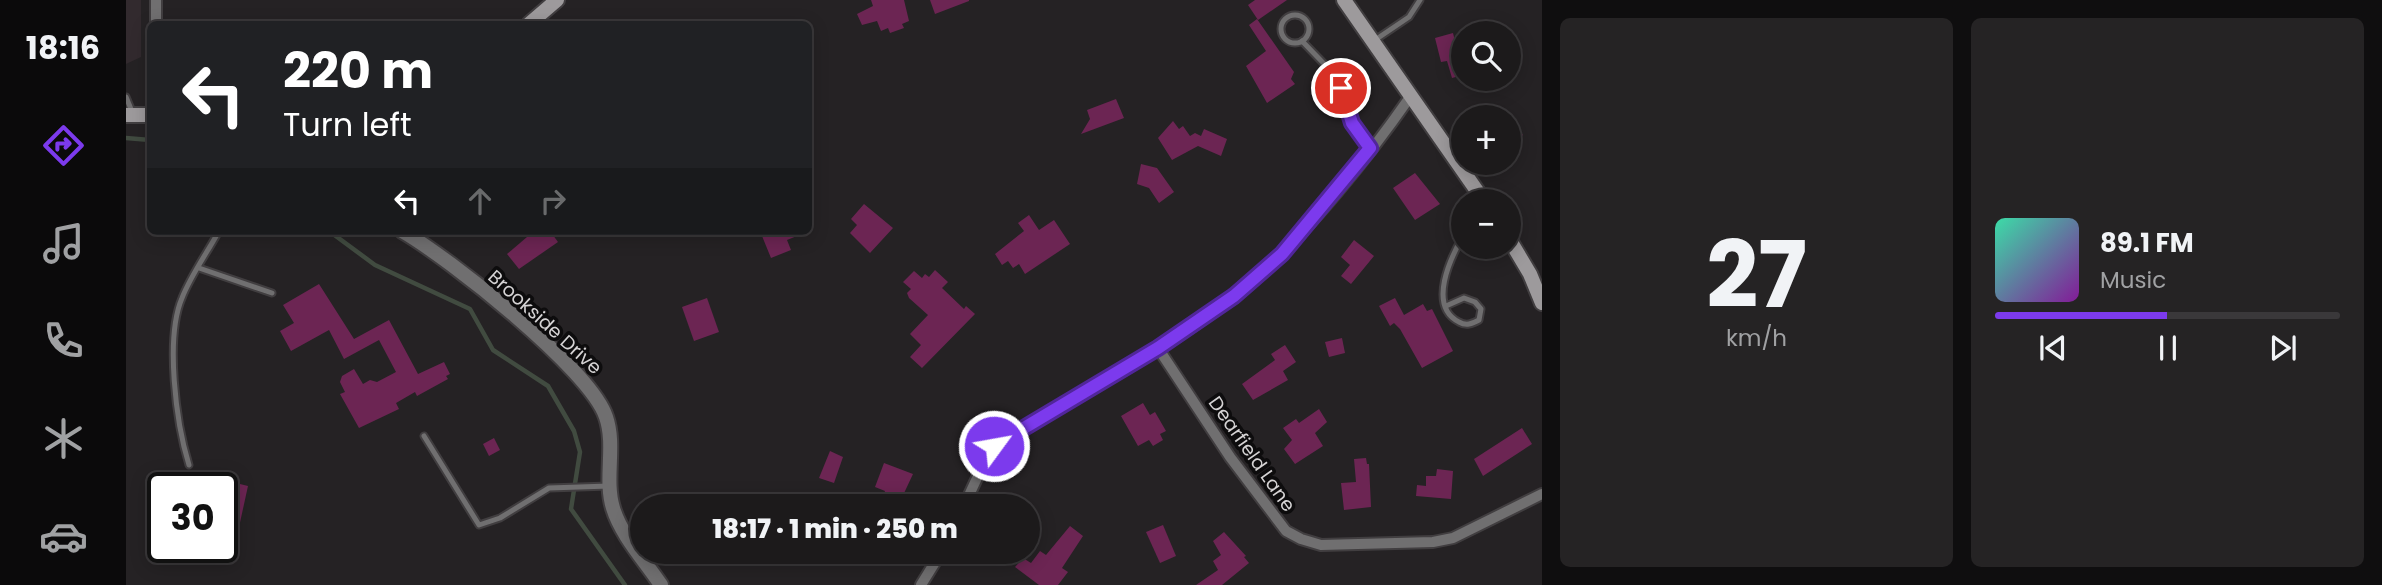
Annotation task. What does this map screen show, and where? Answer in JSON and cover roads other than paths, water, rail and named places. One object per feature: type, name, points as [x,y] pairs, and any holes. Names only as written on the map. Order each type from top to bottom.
[{"type":"main road","points":[[532,21],[557,0]]},
{"type":"main road","points":[[1344,0],[1475,189]]},
{"type":"main road","points":[[1521,259],[1542,303]]},
{"type":"street","points":[[156,0],[156,21]]},
{"type":"street","points":[[970,494],[990,450],[1158,348],[1234,296],[1282,254],[1410,97]]},
{"type":"street","name":"Brookside Drive","points":[[408,235],[449,261],[582,378],[606,416],[610,435],[613,508],[625,532],[661,585]]},
{"type":"street","name":"Dearfield Lane","points":[[1158,348],[1230,457],[1286,531],[1301,539],[1321,545],[1433,542],[1453,538],[1542,494]]},
{"type":"street","points":[[921,585],[934,564]]},
{"type":"lane","points":[[1373,42],[1409,17],[1420,0]]},
{"type":"lane","points":[[1298,16],[1305,21],[1308,34],[1302,41],[1289,42],[1282,36],[1281,27],[1285,19],[1298,16]]},
{"type":"lane","points":[[1302,41],[1332,72],[1341,88],[1352,123],[1370,148]]},
{"type":"lane","points":[[126,97],[130,115]]},
{"type":"lane","points":[[188,465],[182,444],[175,371],[176,321],[181,298],[217,235]]},
{"type":"lane","points":[[1446,306],[1464,298],[1475,302],[1481,309],[1479,320],[1472,324],[1461,324],[1453,318],[1446,306],[1443,293],[1445,278],[1453,259]]},
{"type":"lane","points":[[199,268],[272,293]]},
{"type":"lane","points":[[424,436],[479,525],[518,508],[544,490],[568,486],[610,486]]},
{"type":"waterway","points":[[126,138],[147,140]]},
{"type":"waterway","points":[[334,235],[375,265],[470,309],[493,350],[548,386],[574,431],[580,452],[571,509],[625,585]]}]
